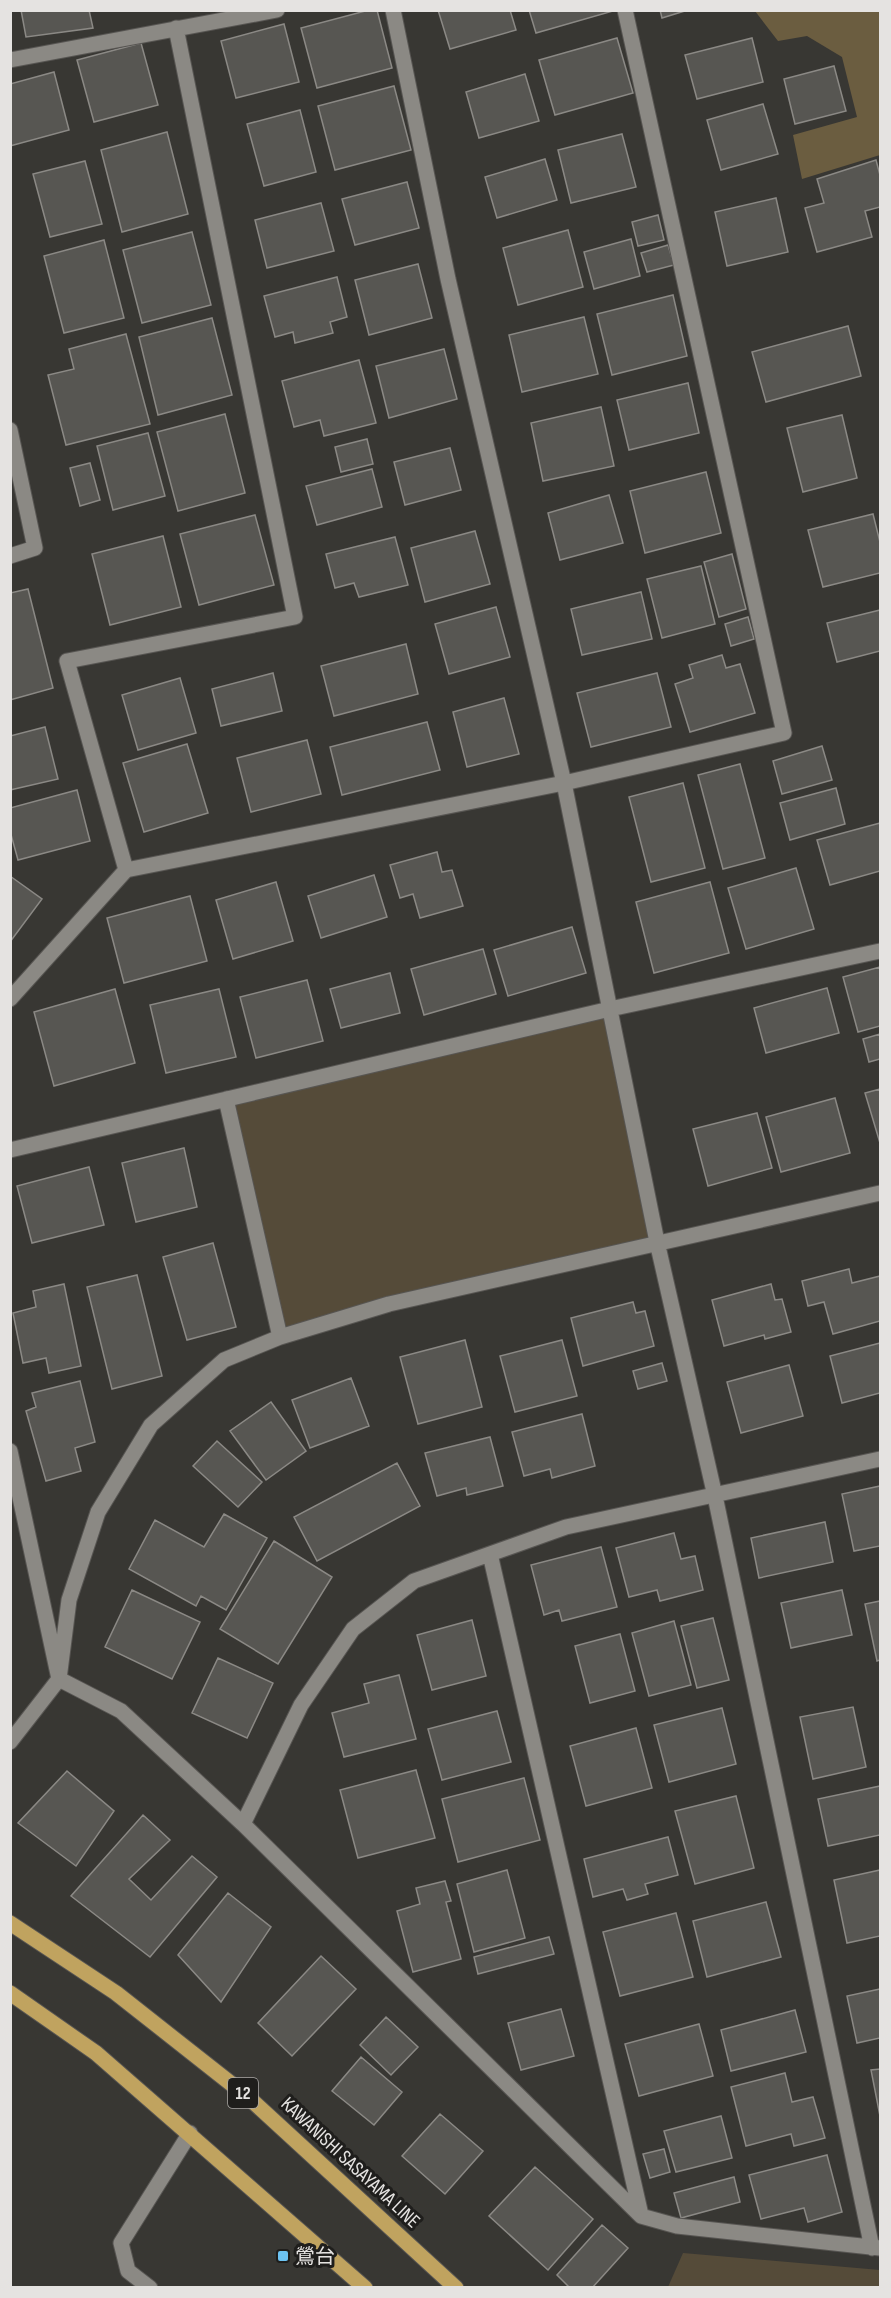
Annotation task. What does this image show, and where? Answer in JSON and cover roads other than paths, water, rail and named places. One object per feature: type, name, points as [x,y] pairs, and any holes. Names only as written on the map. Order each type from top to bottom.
[{"type":"main road","name":"KAWANISHI SASAYAMA LINE","points":[[10,1923],[116,1993],[248,2097],[456,2288]]},
{"type":"main road","points":[[10,1993],[96,2053],[365,2288]]},
{"type":"street","points":[[10,60],[277,10]]},
{"type":"street","points":[[10,1452],[59,1678],[121,1711],[243,1824],[641,2216],[677,2226],[876,2248],[715,1496],[657,1242],[564,783],[448,279],[393,10]]},
{"type":"street","points":[[10,999],[126,870],[564,783],[784,733],[625,10]]},
{"type":"street","points":[[126,870],[67,661],[295,617],[176,28]]},
{"type":"street","points":[[10,430],[34,548],[10,556]]},
{"type":"street","points":[[10,1150],[610,1009],[880,951]]},
{"type":"street","points":[[226,1099],[280,1337]]},
{"type":"street","points":[[10,1742],[59,1678],[69,1600],[98,1512],[151,1425],[224,1360],[280,1337],[389,1304],[880,1193]]},
{"type":"street","points":[[243,1824],[301,1705],[353,1629],[414,1581],[566,1527],[880,1459]]},
{"type":"street","points":[[490,1554],[641,2216]]},
{"type":"street","points":[[150,2288],[128,2271],[121,2243],[190,2133]]},
{"type":"place","name":"鶯台","points":[[283,2256]]}]
